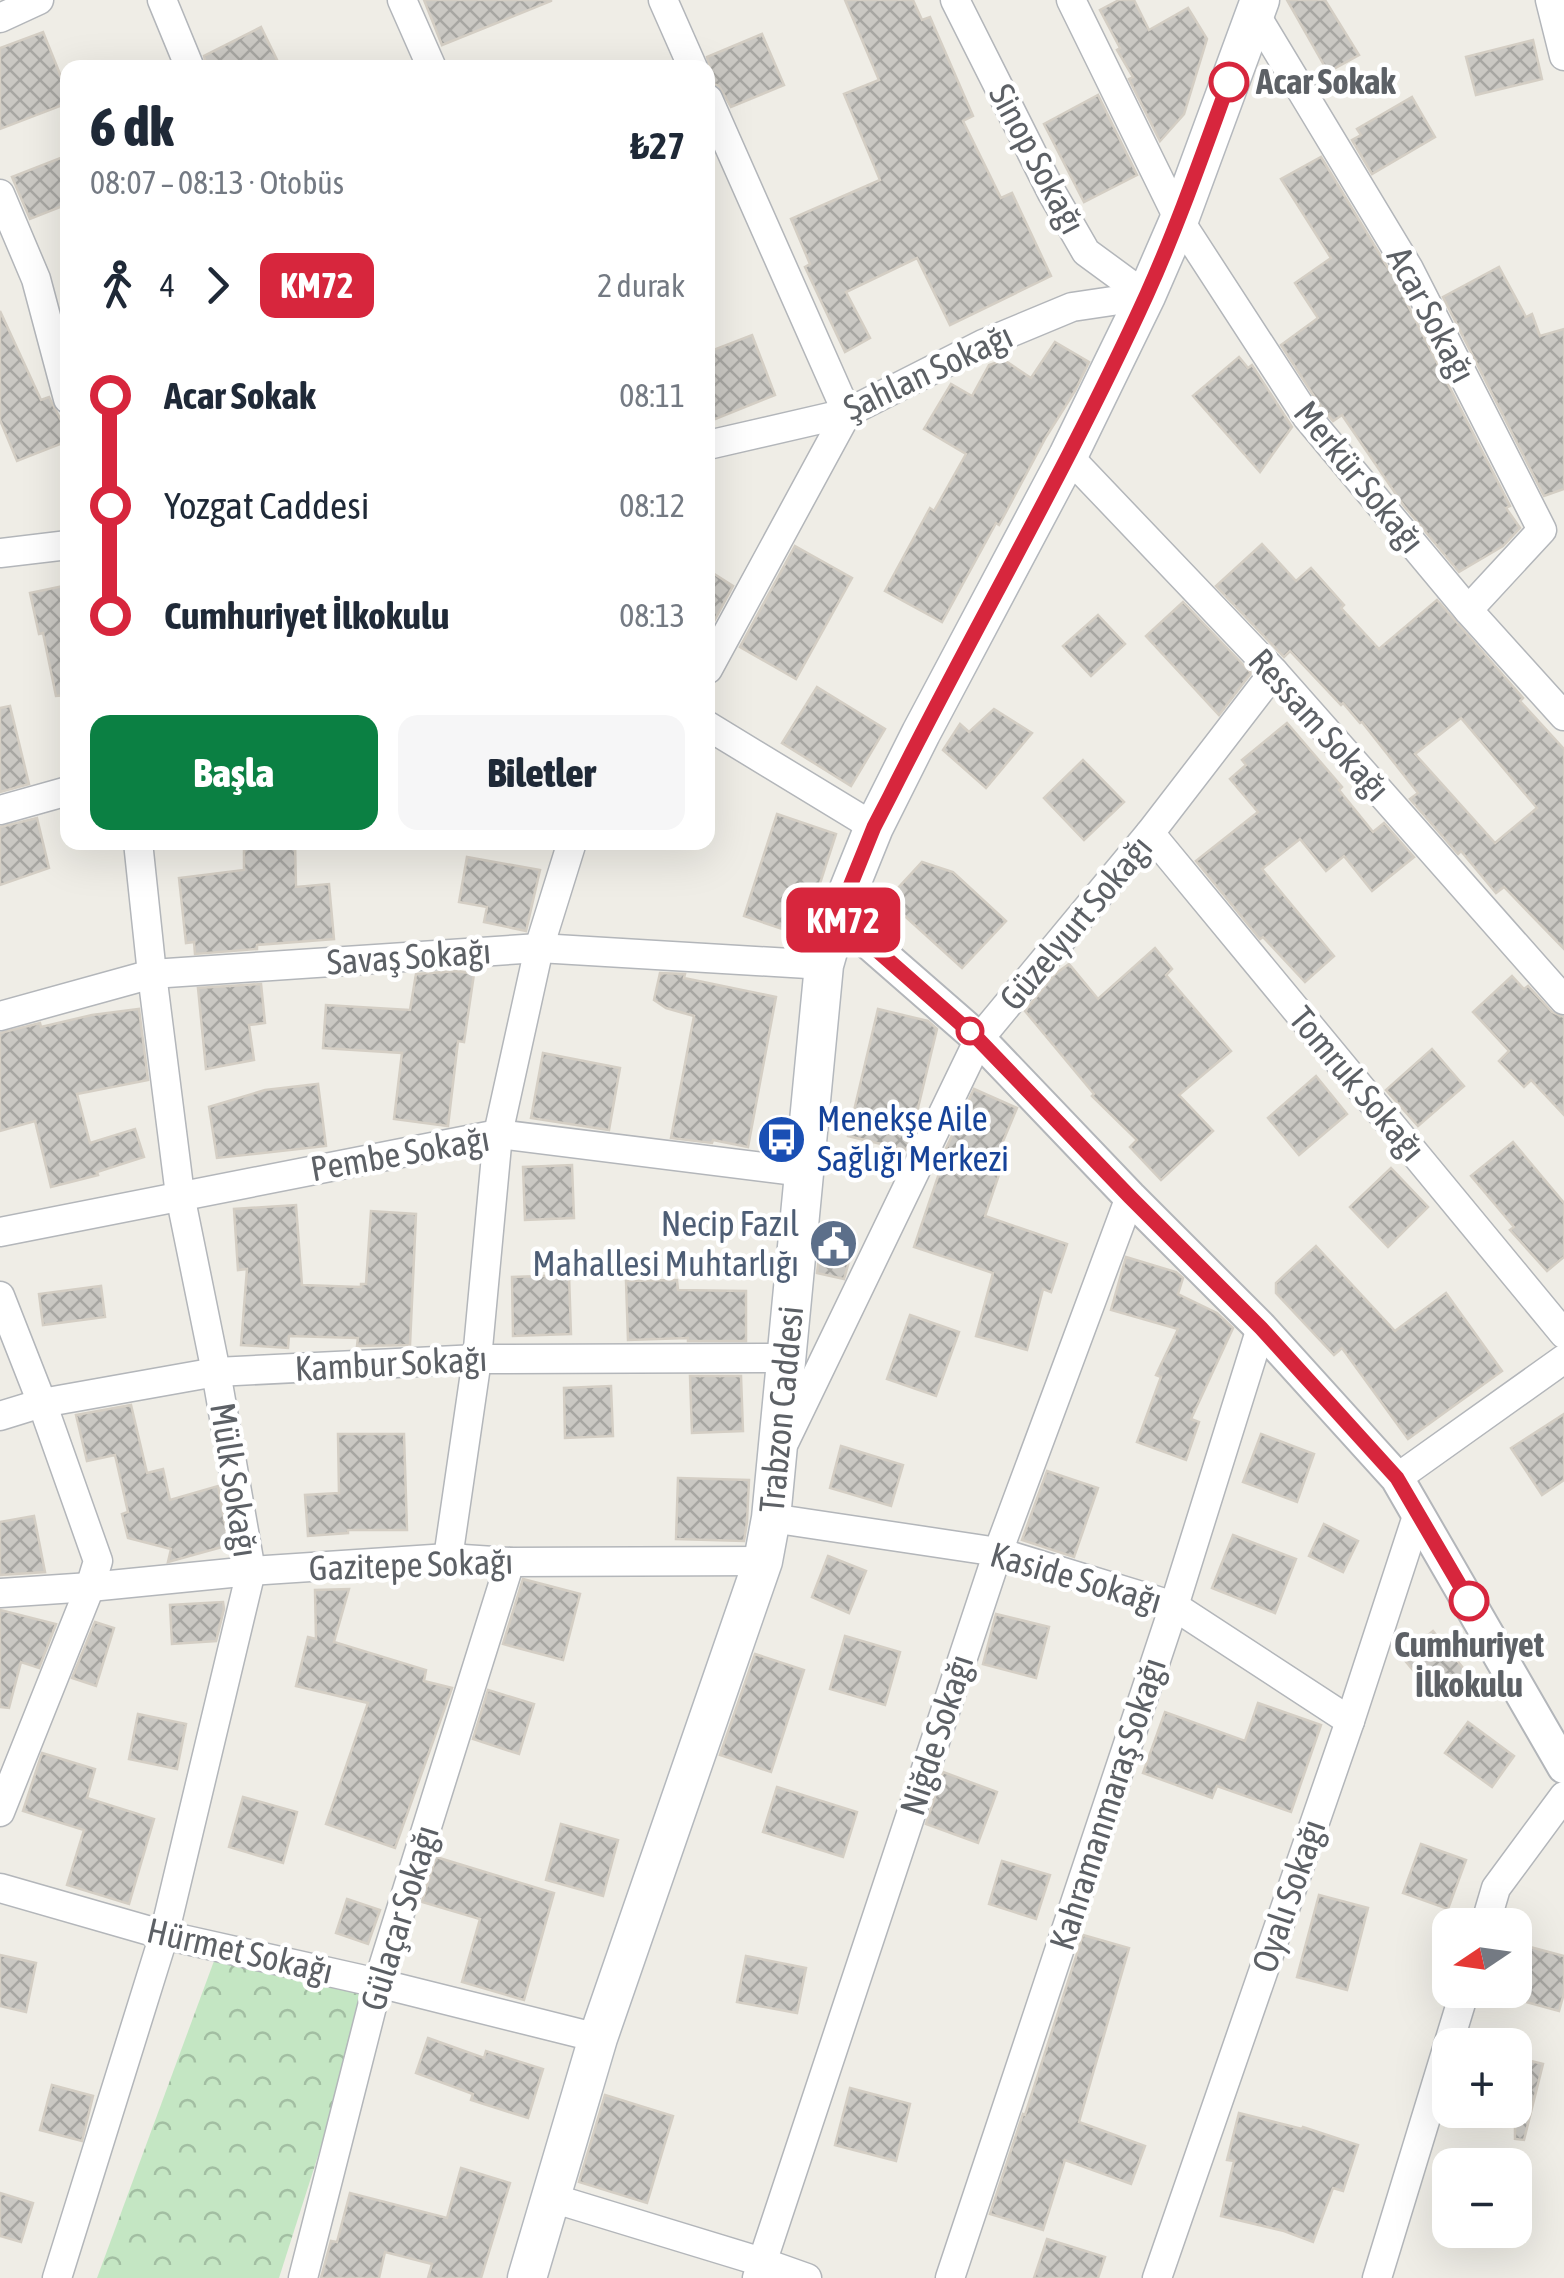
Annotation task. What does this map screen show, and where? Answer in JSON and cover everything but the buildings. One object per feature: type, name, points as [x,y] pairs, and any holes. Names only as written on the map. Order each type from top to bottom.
[{"type":"main road","name":"Trabzon Caddesi","points":[[527,2278],[598,2038],[763,1561],[771,1518],[824,965],[838,916],[874,827],[1068,456],[1146,296],[1179,220],[1257,6]]},
{"type":"street","points":[[0,18],[39,0]]},
{"type":"street","points":[[162,0],[187,60]]},
{"type":"street","points":[[402,0],[428,60]]},
{"type":"street","points":[[664,0],[690,60]]},
{"type":"street","name":"Sinop Sokağı","points":[[956,0],[1052,193],[1086,252],[1146,296]]},
{"type":"street","name":"Merkür Sokağı","points":[[1071,0],[1179,220],[1307,417],[1468,610],[1564,716]]},
{"type":"street","points":[[1550,0],[1564,56]]},
{"type":"street","name":"Acar Sokağı","points":[[1257,6],[1409,269],[1542,530],[1468,610]]},
{"type":"street","points":[[715,115],[847,413],[715,655]]},
{"type":"street","points":[[0,194],[36,279],[60,369]]},
{"type":"street","name":"Şahlan Sokağı","points":[[715,443],[847,413],[984,344],[1072,307],[1146,296]]},
{"type":"street","name":"Ressam Sokağı","points":[[1068,456],[1274,672],[1564,1000]]},
{"type":"street","points":[[0,552],[60,546]]},
{"type":"street","name":"Güzelyurt Sokağı","points":[[776,1460],[979,1040],[1150,834],[1274,672]]},
{"type":"street","points":[[715,730],[874,827]]},
{"type":"street","points":[[0,810],[60,793]]},
{"type":"street","name":"Tomruk Sokağı","points":[[1150,834],[1564,1334]]},
{"type":"street","name":"Mülk Sokağı","points":[[57,2278],[164,1936],[251,1571],[180,1195],[139,850]]},
{"type":"street","points":[[448,1558],[476,1359],[498,1134],[539,948],[570,850]]},
{"type":"street","points":[[838,916],[979,1040],[1261,1328],[1397,1478],[1564,1767]]},
{"type":"street","name":"Savaş Sokağı","points":[[0,1016],[152,974],[539,948],[824,965]]},
{"type":"street","name":"Pembe Sokağı","points":[[0,1232],[498,1134],[804,1172]]},
{"type":"street","name":"Niğde Sokağı","points":[[760,2270],[998,1552],[1130,1197]]},
{"type":"street","points":[[0,1296],[98,1560],[0,1812]]},
{"type":"street","name":"Kahramanmaraş Sokağı","points":[[950,2278],[1174,1606],[1261,1328]]},
{"type":"street","name":"Kambur Sokağı","points":[[0,1416],[42,1403],[216,1372],[476,1359],[787,1358]]},
{"type":"street","points":[[1397,1478],[1564,1358]]},
{"type":"street","name":"Oyalı Sokağı","points":[[1156,2278],[1350,1721],[1418,1513]]},
{"type":"street","name":"Kaside Sokağı","points":[[771,1518],[998,1552],[1174,1606],[1350,1721]]},
{"type":"street","name":"Gazitepe Sokağı","points":[[0,1593],[448,1558],[510,1562],[763,1561]]},
{"type":"street","name":"Gülaçar Sokağı","points":[[302,2278],[378,1983],[510,1562]]},
{"type":"street","points":[[1490,1908],[1496,1888],[1564,1796]]},
{"type":"street","name":"Hürmet Sokağı","points":[[0,1888],[164,1936],[378,1983],[598,2038]]},
{"type":"street","points":[[1377,2278],[1460,2008]]},
{"type":"street","points":[[552,2198],[760,2270],[807,2278]]},
{"type":"green space","points":[[214,1961],[369,1996],[279,2278],[97,2278]]},
{"type":"bus line","name":"KM72","points":[[1229,82],[1179,220],[1146,296],[1068,456],[874,827],[838,916],[979,1040],[1261,1328],[1397,1478],[1469,1601]]},
{"type":"place","name":"Acar Sokak","points":[[1229,82]]},
{"type":"place","name":"Menekşe Aile Sağlığı Merkezi","points":[[782,1139]]},
{"type":"place","name":"Necip Fazıl Mahallesi Muhtarlığı","points":[[834,1244]]},
{"type":"place","name":"Cumhuriyet İlkokulu","points":[[1469,1601]]}]
